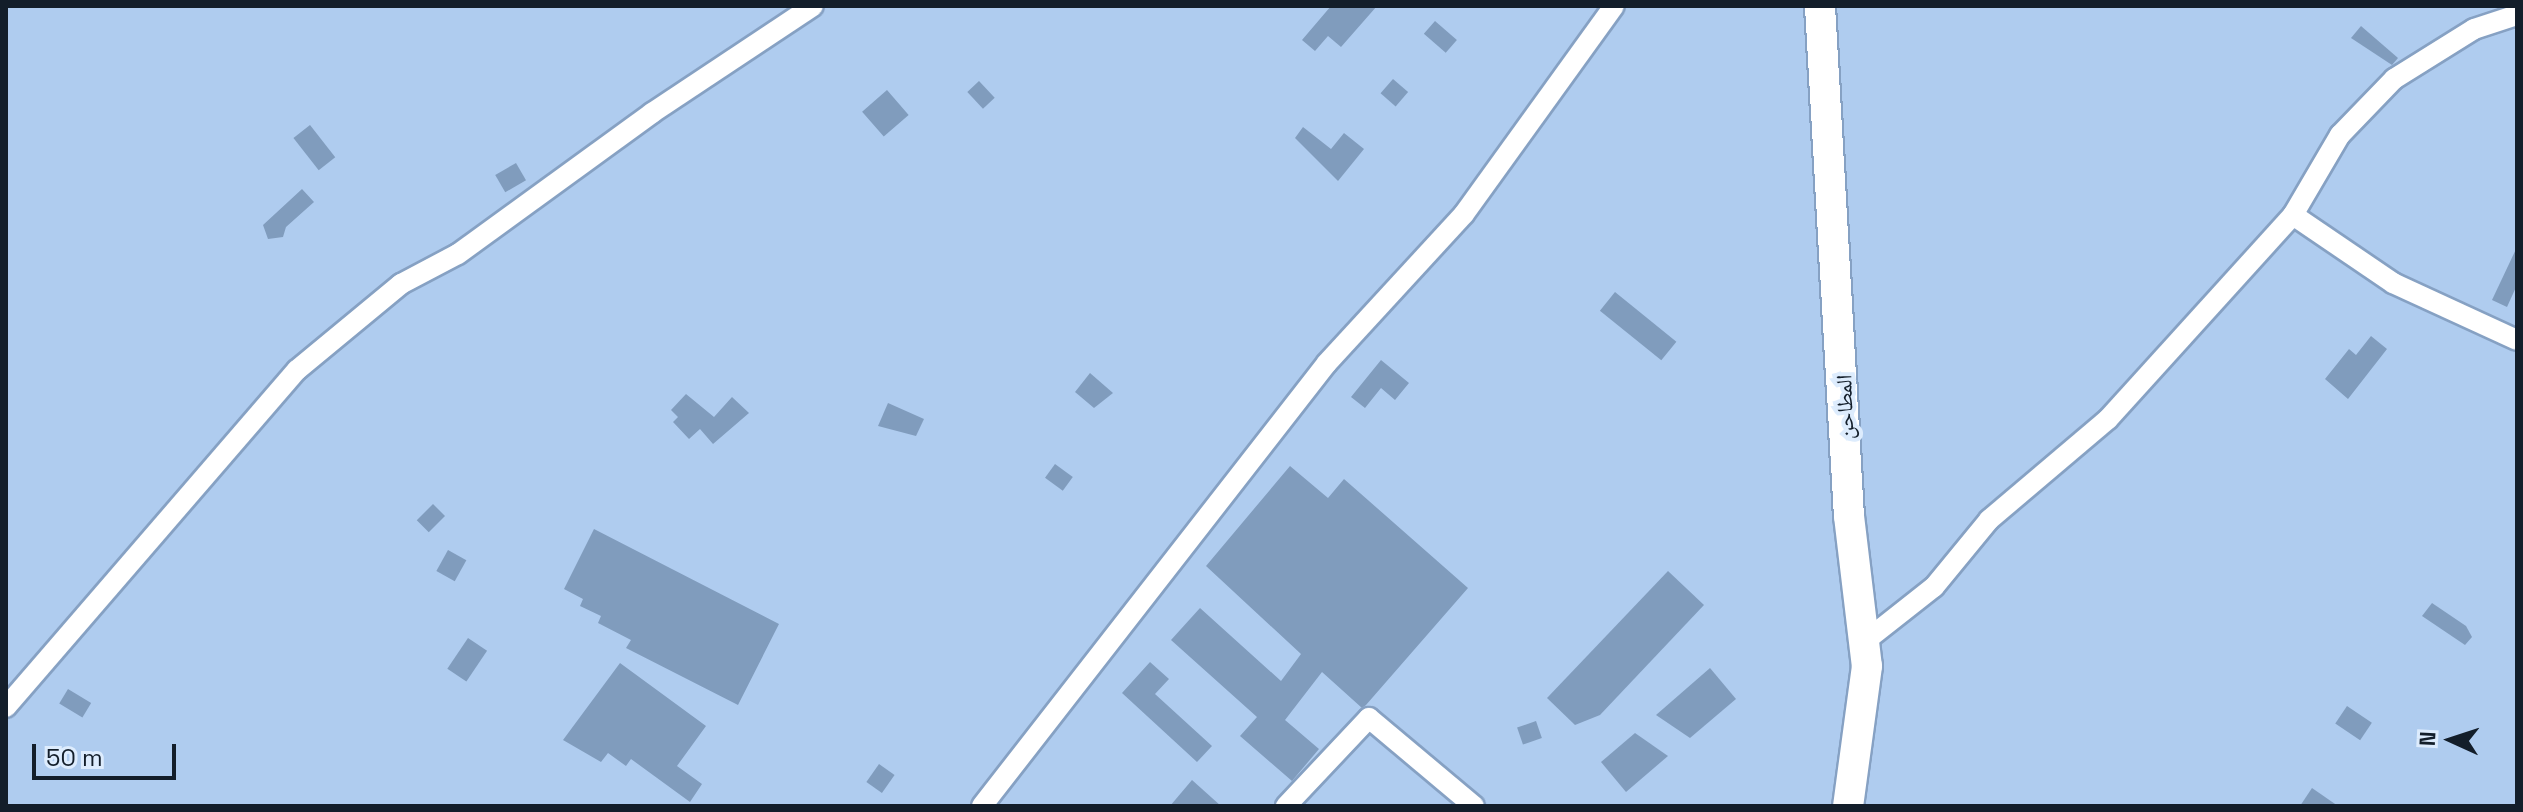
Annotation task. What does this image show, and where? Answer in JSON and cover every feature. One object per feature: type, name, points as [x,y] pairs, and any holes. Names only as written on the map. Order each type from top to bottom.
[{"type":"main road","name":"المطاحن","points":[[1820,6],[1849,516],[1867,686],[1848,806]]},
{"type":"street","points":[[6,707],[297,370],[401,284],[458,254],[652,113],[813,6]]},
{"type":"street","points":[[982,806],[1327,363],[1464,214],[1614,6]]},
{"type":"street","points":[[1864,642],[1934,587],[1989,520],[2108,419],[2293,215],[2340,135],[2394,79],[2474,29],[2517,15]]},
{"type":"street","points":[[2293,215],[2393,283],[2517,340]]},
{"type":"street","points":[[1286,806],[1369,718],[1474,806]]},
{"type":"building","points":[[1331,6],[1377,6],[1341,47],[1328,36],[1315,51],[1302,40]]},
{"type":"building","points":[[1435,21],[1457,40],[1446,53],[1424,34]]},
{"type":"building","points":[[2361,26],[2398,58],[2392,65],[2351,38]]},
{"type":"building","points":[[1393,79],[1408,92],[1396,106],[1381,93]]},
{"type":"building","points":[[979,81],[995,98],[983,109],[967,92]]},
{"type":"building","points":[[887,90],[909,115],[884,137],[862,112]]},
{"type":"building","points":[[310,125],[335,157],[319,170],[293,138]]},
{"type":"building","points":[[1303,127],[1331,149],[1344,133],[1364,149],[1338,181],[1295,138]]},
{"type":"building","points":[[516,163],[526,180],[505,192],[495,175]]},
{"type":"building","points":[[302,189],[314,202],[286,227],[283,237],[268,239],[263,225]]},
{"type":"building","points":[[2517,247],[2517,285],[2507,307],[2492,300]]},
{"type":"building","points":[[1615,292],[1676,342],[1661,360],[1600,311]]},
{"type":"building","points":[[2371,336],[2387,349],[2348,399],[2325,379],[2349,349],[2356,355]]},
{"type":"building","points":[[1381,360],[1409,383],[1395,400],[1381,388],[1365,408],[1351,397]]},
{"type":"building","points":[[1090,373],[1113,393],[1094,408],[1075,392]]},
{"type":"building","points":[[686,394],[714,417],[732,397],[749,413],[713,444],[700,429],[689,439],[673,422],[678,417],[671,410]]},
{"type":"building","points":[[888,403],[924,419],[916,436],[878,426]]},
{"type":"building","points":[[1055,464],[1073,477],[1063,491],[1045,478]]},
{"type":"building","points":[[1290,466],[1328,498],[1344,479],[1468,588],[1362,708],[1322,672],[1285,720],[1319,749],[1292,781],[1240,736],[1257,717],[1171,640],[1200,608],[1281,681],[1301,654],[1206,566]]},
{"type":"building","points":[[433,504],[445,516],[429,532],[417,520]]},
{"type":"building","points":[[594,529],[779,624],[738,705],[626,648],[631,640],[598,623],[601,616],[580,606],[583,599],[564,589]]},
{"type":"building","points":[[448,550],[466,560],[455,581],[436,571]]},
{"type":"building","points":[[1668,571],[1704,605],[1600,715],[1575,725],[1547,698]]},
{"type":"building","points":[[2432,603],[2466,626],[2472,637],[2465,645],[2422,616]]},
{"type":"building","points":[[468,638],[487,651],[466,682],[447,669]]},
{"type":"building","points":[[1150,662],[1169,679],[1155,694],[1212,746],[1197,762],[1122,693]]},
{"type":"building","points":[[620,663],[706,726],[677,766],[702,784],[690,802],[631,759],[626,766],[608,753],[601,762],[563,740]]},
{"type":"building","points":[[1710,668],[1736,699],[1690,738],[1656,715]]},
{"type":"building","points":[[68,689],[91,703],[82,717],[59,704]]},
{"type":"building","points":[[2347,706],[2372,723],[2360,740],[2335,723]]},
{"type":"building","points":[[1536,721],[1542,738],[1523,745],[1517,728]]},
{"type":"building","points":[[1635,733],[1668,756],[1626,792],[1601,762]]},
{"type":"building","points":[[879,764],[895,775],[882,793],[866,782]]},
{"type":"building","points":[[1192,780],[1221,806],[1170,806]]},
{"type":"building","points":[[2312,788],[2338,806],[2300,806]]}]
